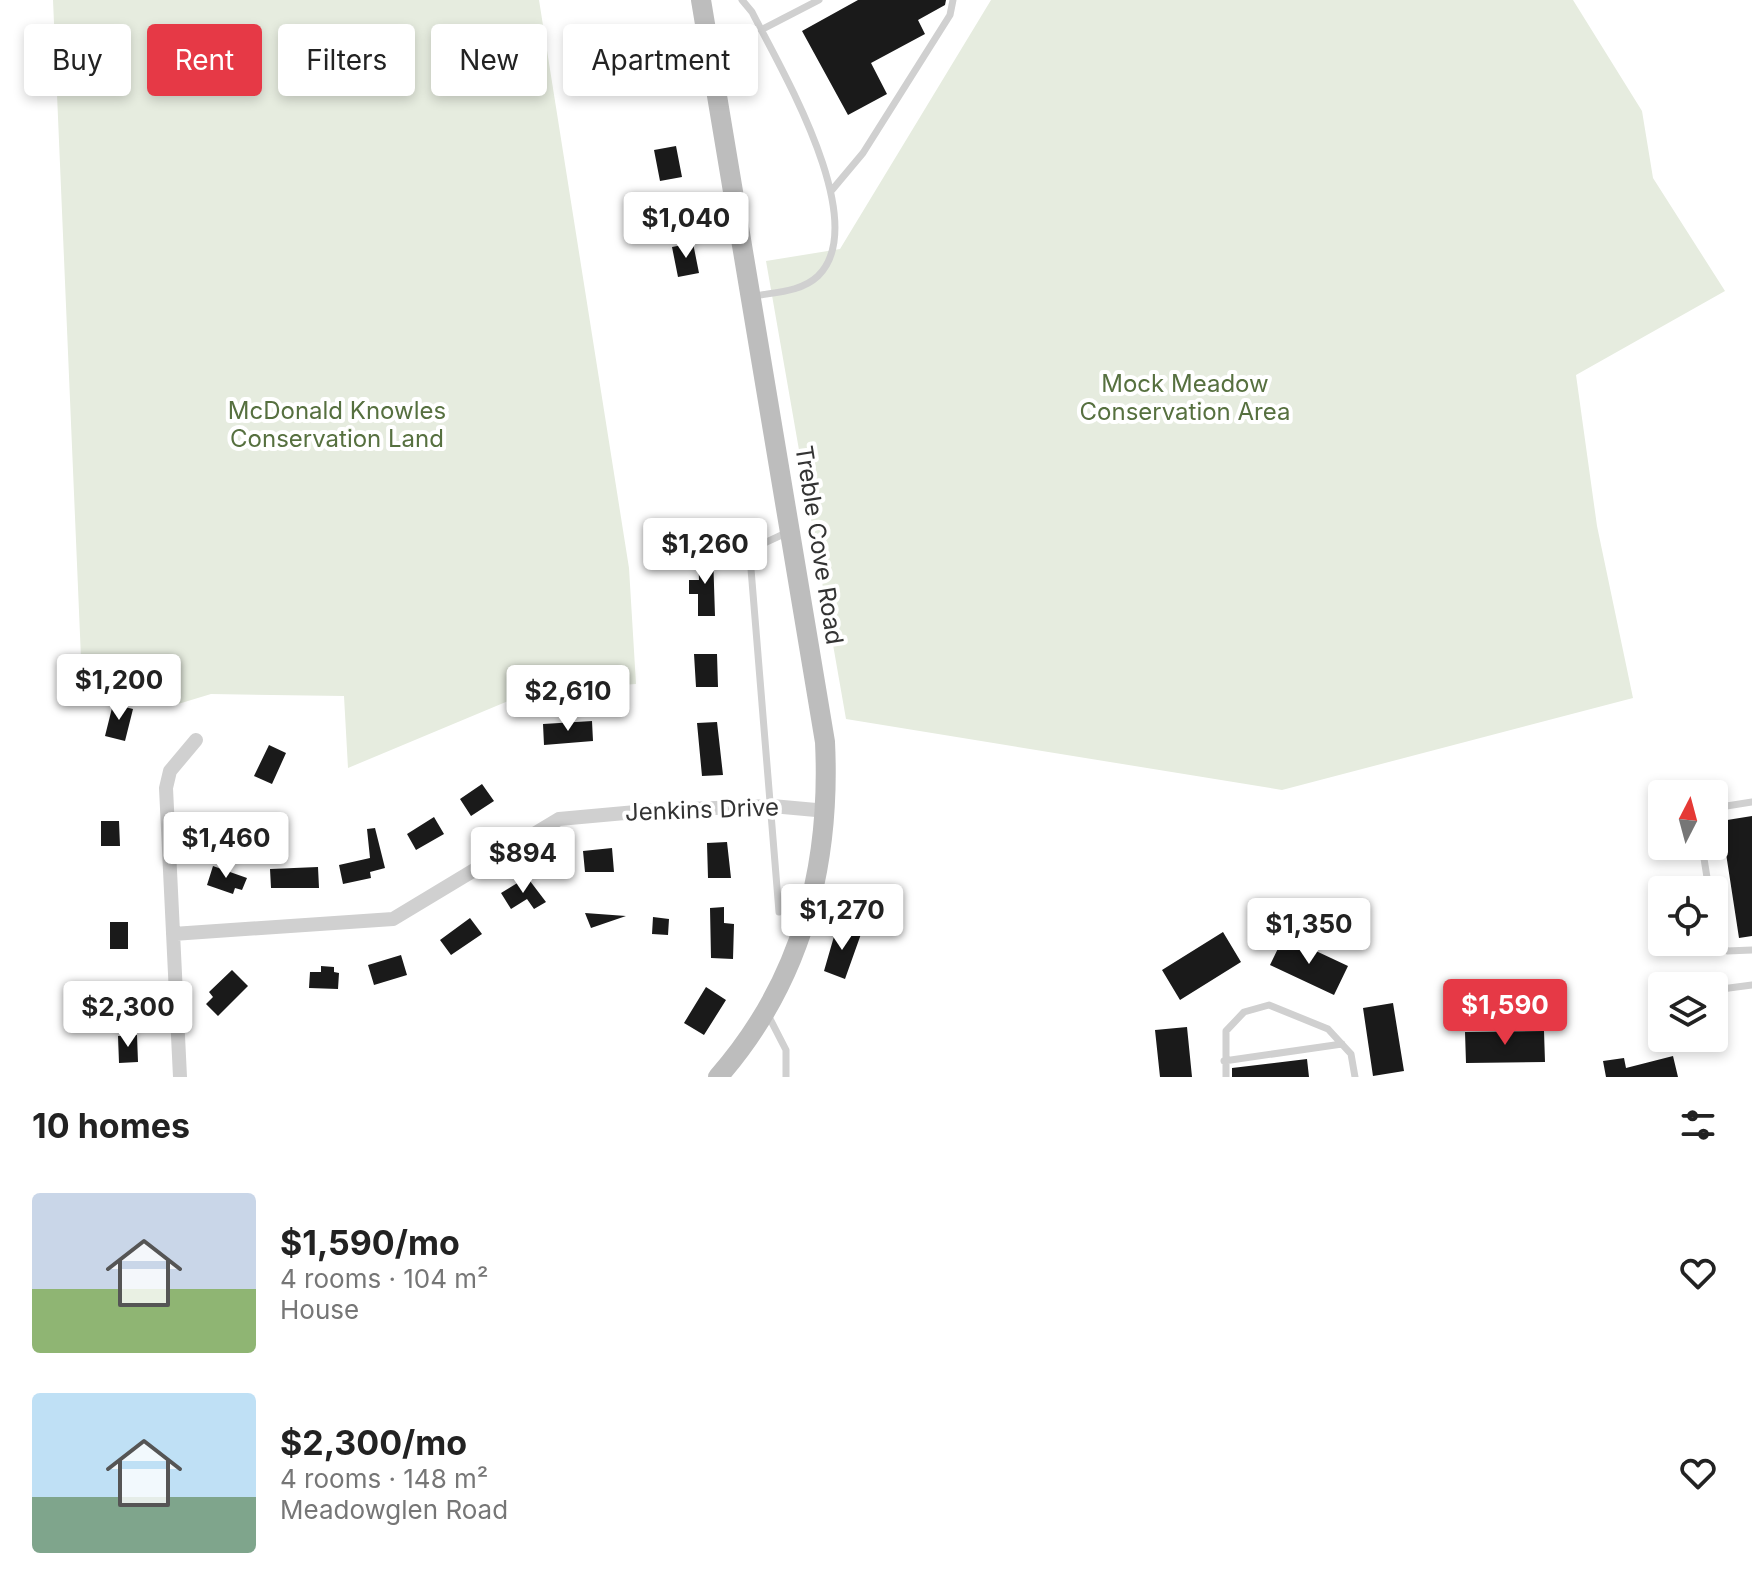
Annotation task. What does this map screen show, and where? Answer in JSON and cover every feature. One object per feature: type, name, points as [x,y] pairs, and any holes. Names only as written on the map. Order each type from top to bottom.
[{"type":"main road","name":"Treble Cove Road","points":[[701,0],[825,742],[827,811],[818,885],[802,935],[745,1046],[718,1077]]},
{"type":"street","points":[[180,1077],[166,788],[170,771],[196,740]]},
{"type":"street","name":"Jenkins Drive","points":[[173,934],[393,919],[559,819],[658,810],[772,806],[827,811]]},
{"type":"lane","points":[[742,0],[761,30],[814,135],[832,190],[833,232],[828,260],[819,275],[802,287],[752,296]]},
{"type":"lane","points":[[761,30],[819,0]]},
{"type":"lane","points":[[832,190],[863,153],[950,15],[953,0]]},
{"type":"lane","points":[[779,912],[751,569],[756,547],[790,532]]},
{"type":"lane","points":[[1728,806],[1752,802]]},
{"type":"lane","points":[[1728,951],[1752,950]]},
{"type":"lane","points":[[1728,988],[1752,985]]},
{"type":"lane","points":[[1226,1077],[1226,1031],[1244,1012],[1269,1005],[1328,1029],[1351,1054],[1355,1077]]},
{"type":"lane","points":[[765,1012],[786,1050],[786,1077]]},
{"type":"lane","points":[[1224,1061],[1342,1044]]},
{"type":"green space","name":"McDonald Knowles Conservation Land","points":[[53,0],[539,0],[543,24],[431,24],[431,96],[547,96],[547,50],[629,568],[636,684],[532,691],[348,768],[344,696],[211,694],[178,704],[81,658],[57,96],[131,96],[131,24],[54,24]]},
{"type":"green space","name":"Mock Meadow Conservation Area","points":[[991,0],[1573,0],[1642,111],[1653,178],[1725,291],[1576,375],[1597,526],[1633,698],[1282,790],[846,719],[766,261],[840,249]]},
{"type":"building","points":[[858,0],[946,0],[945,5],[918,20],[925,34],[871,63],[887,94],[848,115],[802,31]]},
{"type":"building","points":[[676,146],[682,177],[660,181],[654,150]]},
{"type":"building","points":[[693,243],[699,273],[678,277],[672,247]]},
{"type":"building","points":[[713,554],[715,616],[698,616],[698,594],[689,594],[689,580],[699,580],[698,555]]},
{"type":"building","points":[[694,654],[717,654],[718,687],[696,687]]},
{"type":"building","points":[[113,704],[133,709],[125,741],[105,736]]},
{"type":"building","points":[[592,721],[593,741],[544,745],[543,724]]},
{"type":"building","points":[[717,722],[723,775],[702,776],[697,723]]},
{"type":"building","points":[[269,745],[286,753],[272,784],[254,776]]},
{"type":"building","points":[[482,784],[494,801],[471,816],[460,799]]},
{"type":"building","points":[[1752,816],[1752,936],[1739,938],[1727,860],[1728,820]]},
{"type":"building","points":[[434,817],[444,834],[416,850],[407,834]]},
{"type":"building","points":[[101,821],[119,821],[120,846],[101,846]]},
{"type":"building","points":[[375,828],[385,868],[370,872],[371,878],[343,884],[339,865],[370,858],[367,829]]},
{"type":"building","points":[[727,842],[731,878],[708,878],[707,843]]},
{"type":"building","points":[[612,848],[614,872],[585,872],[583,851]]},
{"type":"building","points":[[213,866],[247,878],[242,890],[235,888],[233,894],[207,885]]},
{"type":"building","points":[[318,867],[319,888],[271,888],[270,869]]},
{"type":"building","points":[[527,877],[546,902],[534,909],[527,899],[511,909],[501,893]]},
{"type":"building","points":[[724,907],[724,923],[734,924],[733,959],[711,958],[710,908]]},
{"type":"building","points":[[585,913],[626,916],[591,928]]},
{"type":"building","points":[[653,917],[669,919],[668,935],[652,934]]},
{"type":"building","points":[[470,918],[482,934],[451,955],[440,940]]},
{"type":"building","points":[[110,922],[128,922],[128,949],[110,949]]},
{"type":"building","points":[[837,926],[861,934],[845,979],[824,971]]},
{"type":"building","points":[[1223,932],[1241,962],[1180,1000],[1162,970]]},
{"type":"building","points":[[1284,936],[1348,966],[1334,995],[1270,965]]},
{"type":"building","points":[[401,955],[407,975],[374,985],[368,965]]},
{"type":"building","points":[[321,966],[334,967],[334,972],[339,973],[338,989],[309,988],[310,972],[321,972]]},
{"type":"building","points":[[232,970],[248,986],[218,1016],[206,1004],[213,997],[209,992]]},
{"type":"building","points":[[706,987],[726,1000],[704,1035],[684,1023]]},
{"type":"building","points":[[1393,1003],[1404,1071],[1373,1076],[1363,1008]]},
{"type":"building","points":[[1187,1027],[1192,1077],[1160,1077],[1155,1030]]},
{"type":"building","points":[[1544,1031],[1545,1062],[1466,1063],[1465,1032]]},
{"type":"building","points":[[137,1035],[138,1062],[119,1063],[118,1036]]},
{"type":"building","points":[[1673,1056],[1678,1077],[1606,1077],[1603,1061],[1624,1058],[1626,1068]]},
{"type":"building","points":[[1307,1059],[1309,1077],[1232,1077],[1232,1068]]}]
